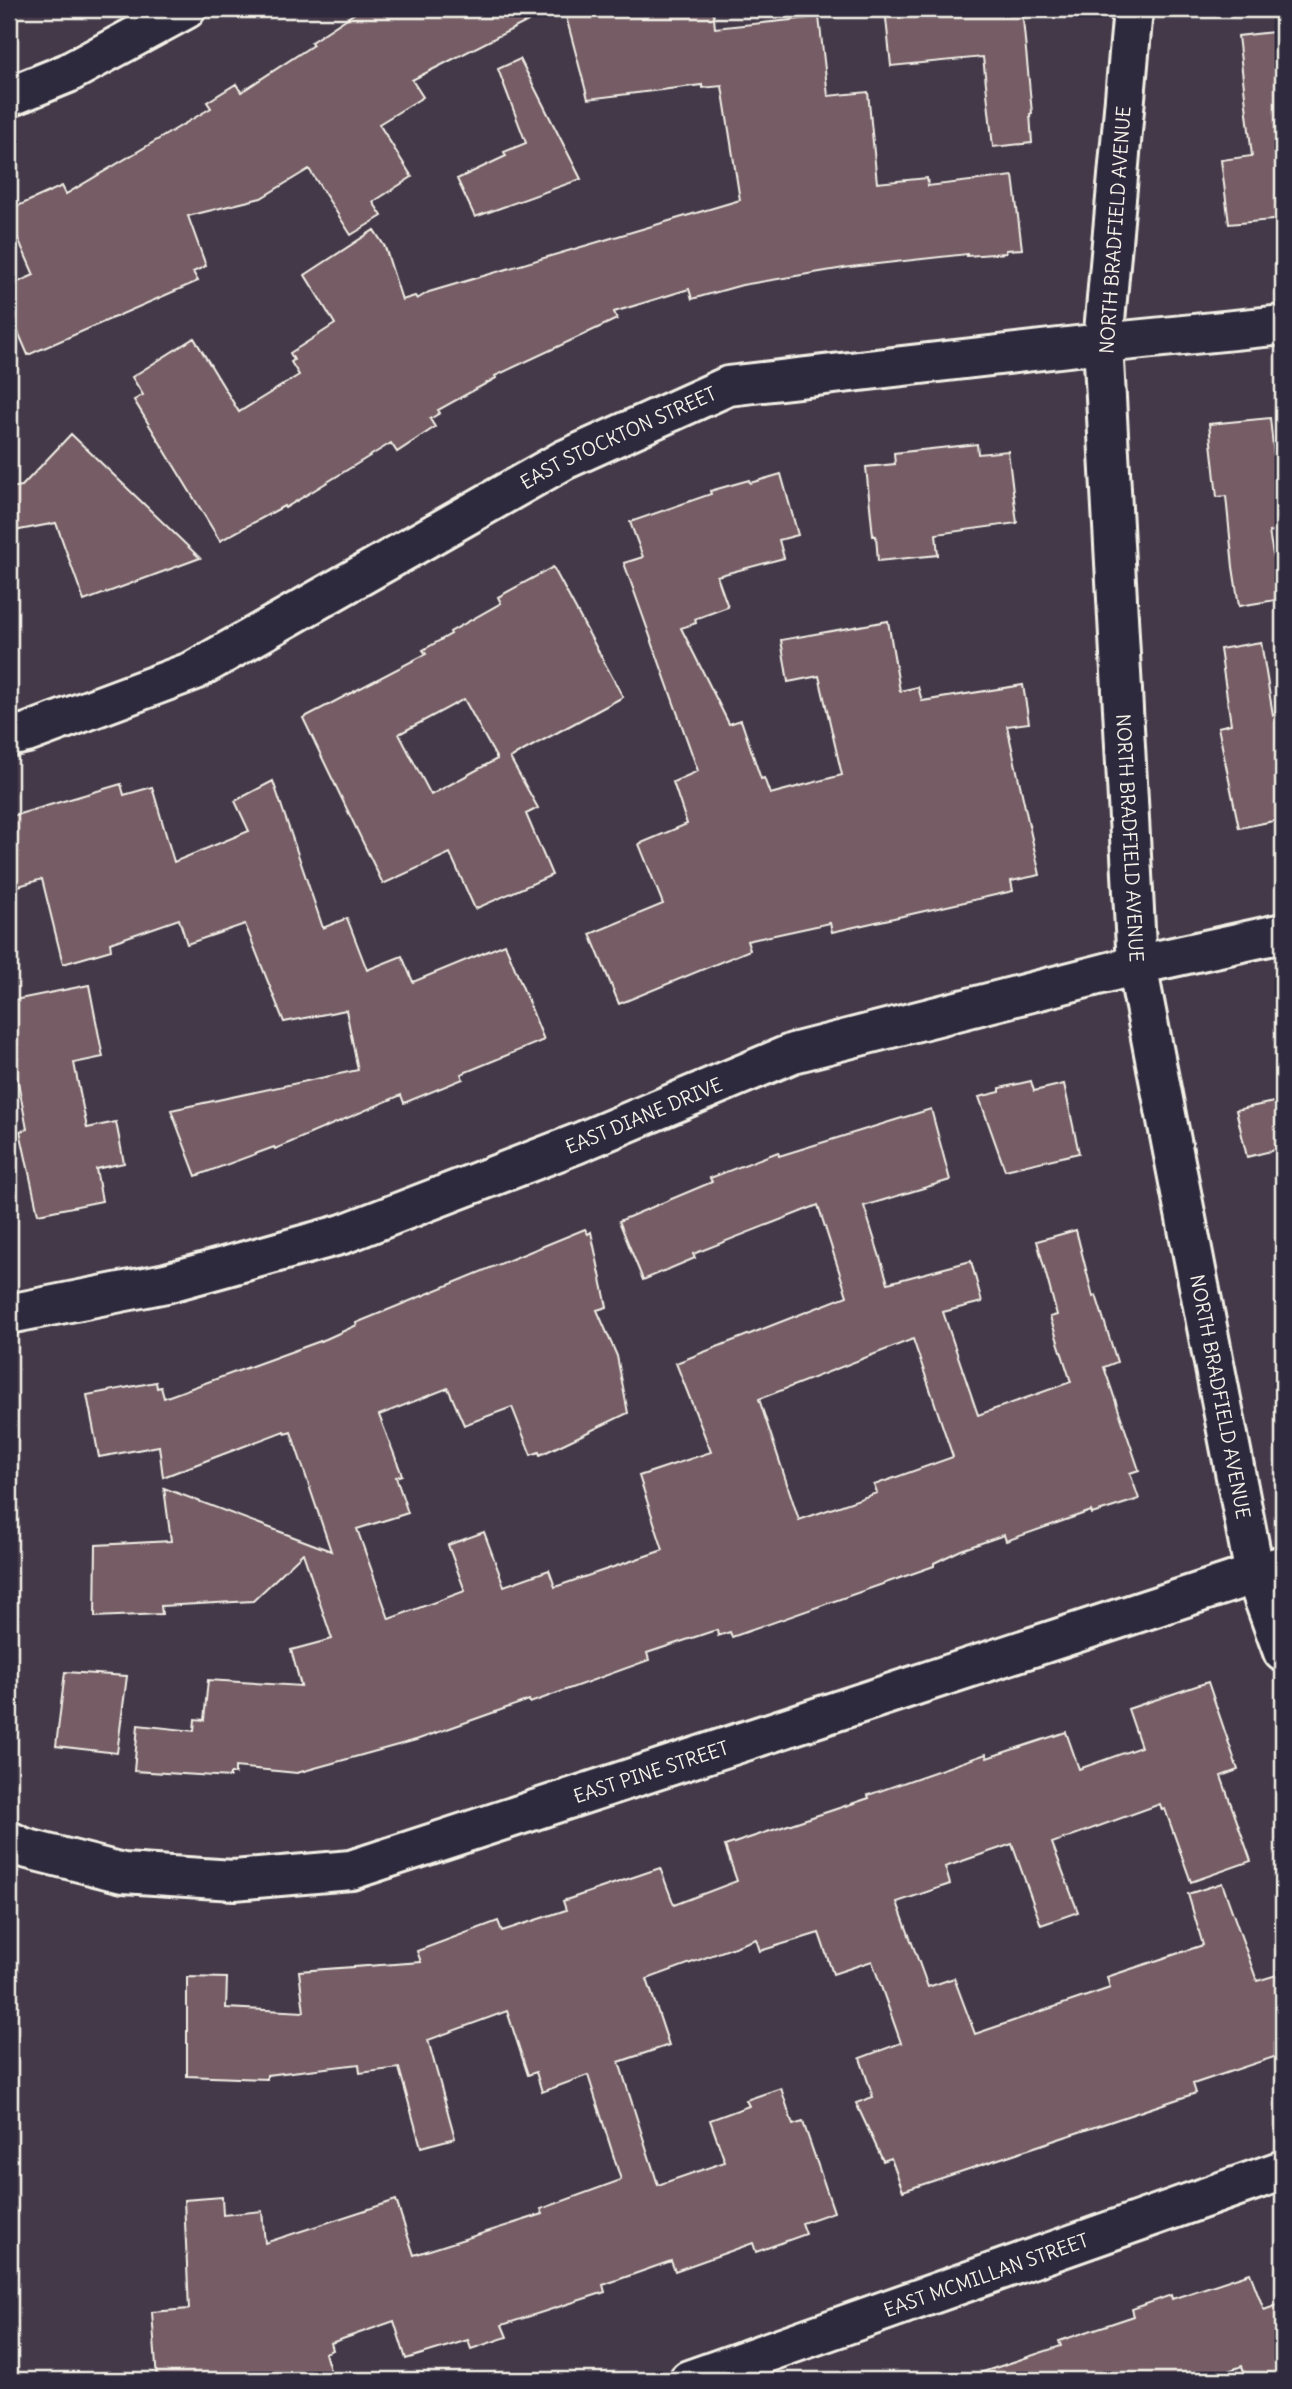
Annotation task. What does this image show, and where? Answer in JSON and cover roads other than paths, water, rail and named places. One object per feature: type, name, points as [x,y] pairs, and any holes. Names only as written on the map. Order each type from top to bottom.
[{"type":"street","points":[[9,97],[68,73],[186,9]]},
{"type":"street","name":"NORTH BRADFIELD AVENUE","points":[[1133,9],[1103,343],[1136,965],[1269,1570],[1283,1652]]},
{"type":"street","name":"EAST STOCKTON STREET","points":[[9,737],[192,671],[564,460],[728,386],[1283,325]]},
{"type":"street","name":"EAST DIANE DRIVE","points":[[9,1314],[166,1283],[343,1234],[576,1144],[793,1053],[1136,965],[1283,933]]},
{"type":"street","name":"EAST PINE STREET","points":[[9,1841],[24,1848],[123,1873],[234,1880],[351,1870],[1269,1570]]},
{"type":"street","name":"EAST MCMILLAN STREET","points":[[689,2380],[1283,2170]]}]
